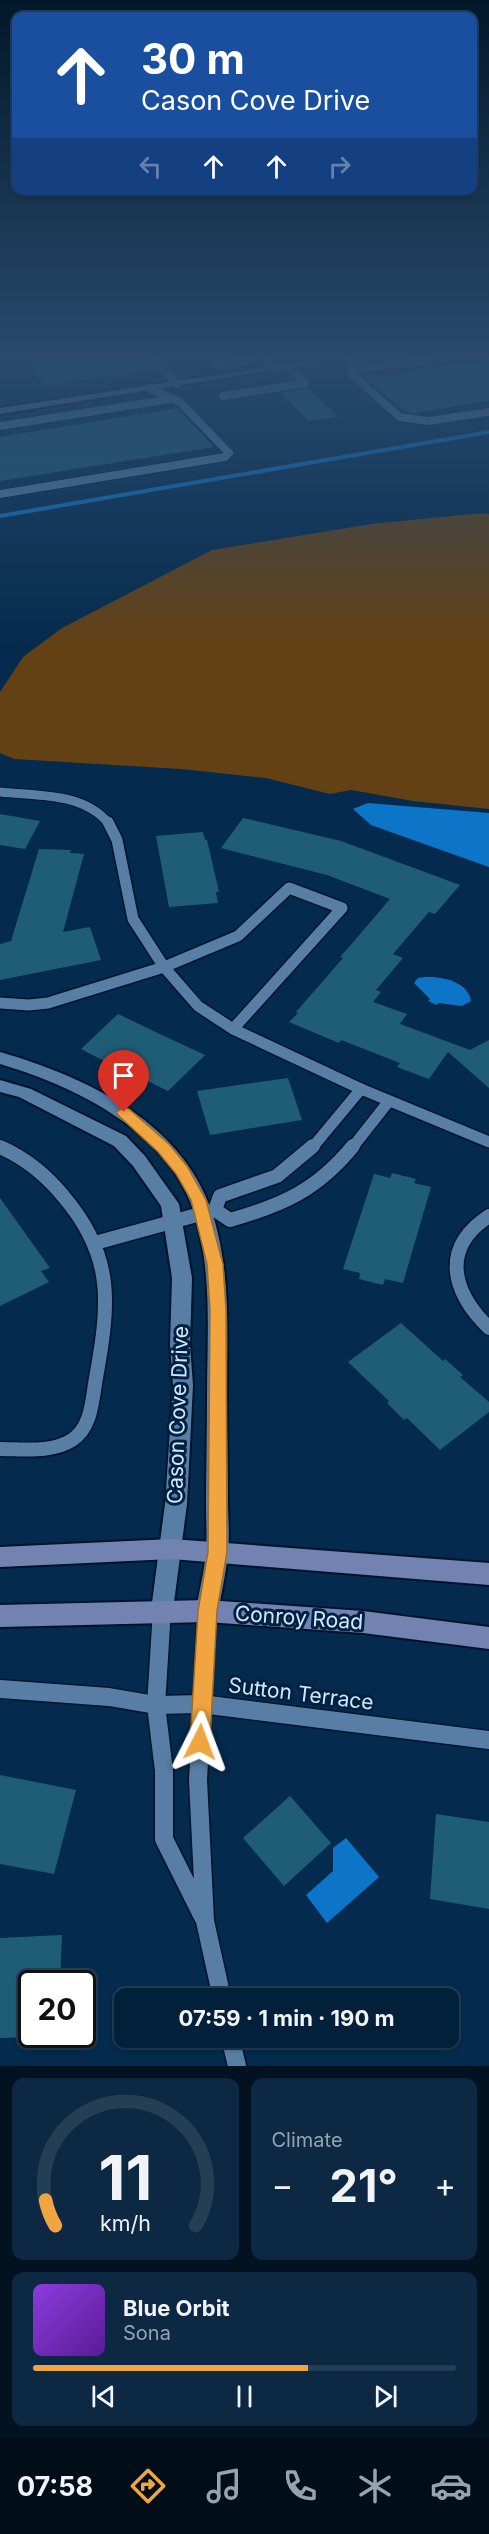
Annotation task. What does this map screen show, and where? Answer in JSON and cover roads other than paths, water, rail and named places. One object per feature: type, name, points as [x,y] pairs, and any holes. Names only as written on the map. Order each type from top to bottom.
[{"type":"main road","points":[[0,1557],[172,1549],[489,1574]]},
{"type":"main road","name":"Conroy Road","points":[[0,1616],[162,1610],[207,1611],[363,1622],[489,1638]]},
{"type":"street","name":"Cason Cove Drive","points":[[0,1058],[57,1076],[124,1112],[164,1148],[208,1211],[217,1293],[217,1552],[207,1611]]},
{"type":"street","name":"Cason Cove Drive","points":[[0,1086],[25,1094],[120,1141],[157,1183],[170,1204],[182,1278],[180,1345],[183,1385],[172,1549],[162,1610]]},
{"type":"lane","points":[[0,494],[227,455]]},
{"type":"lane","points":[[0,792],[73,802],[93,808],[111,825],[119,843],[131,914],[164,967],[198,1006],[233,1029],[361,1089],[489,1142]]},
{"type":"lane","points":[[0,1003],[29,1005],[48,1003],[164,967],[238,936],[289,888],[342,908],[233,1029]]},
{"type":"lane","points":[[208,1211],[220,1196],[272,1178],[294,1164],[309,1150],[361,1089]]},
{"type":"lane","points":[[95,1243],[208,1211],[230,1220],[281,1203],[304,1192],[329,1173],[389,1101]]},
{"type":"lane","points":[[0,1147],[34,1167],[69,1202],[95,1243],[104,1277],[104,1310],[87,1423],[82,1433],[65,1445],[0,1449]]},
{"type":"lane","points":[[489,1216],[463,1239],[458,1253],[457,1273],[460,1290],[471,1311],[489,1328]]},
{"type":"lane","points":[[162,1610],[156,1706],[164,1771],[164,1839],[205,1921]]},
{"type":"lane","points":[[207,1611],[198,1780],[205,1921],[220,1988]]},
{"type":"lane","name":"Sutton Terrace","points":[[0,1689],[109,1697],[156,1706],[201,1704],[489,1740]]},
{"type":"lane","points":[[233,2048],[237,2066]]},
{"type":"water","points":[[368,803],[489,813],[489,867],[371,825],[353,809]]},
{"type":"water","points":[[418,978],[446,979],[459,984],[469,994],[471,1001],[462,1006],[439,1003],[437,1005],[428,1001],[430,999],[414,983]]},
{"type":"water","points":[[346,1838],[379,1877],[327,1923],[306,1895],[333,1871],[333,1848]]},
{"type":"waterway","points":[[0,516],[353,455]]}]
